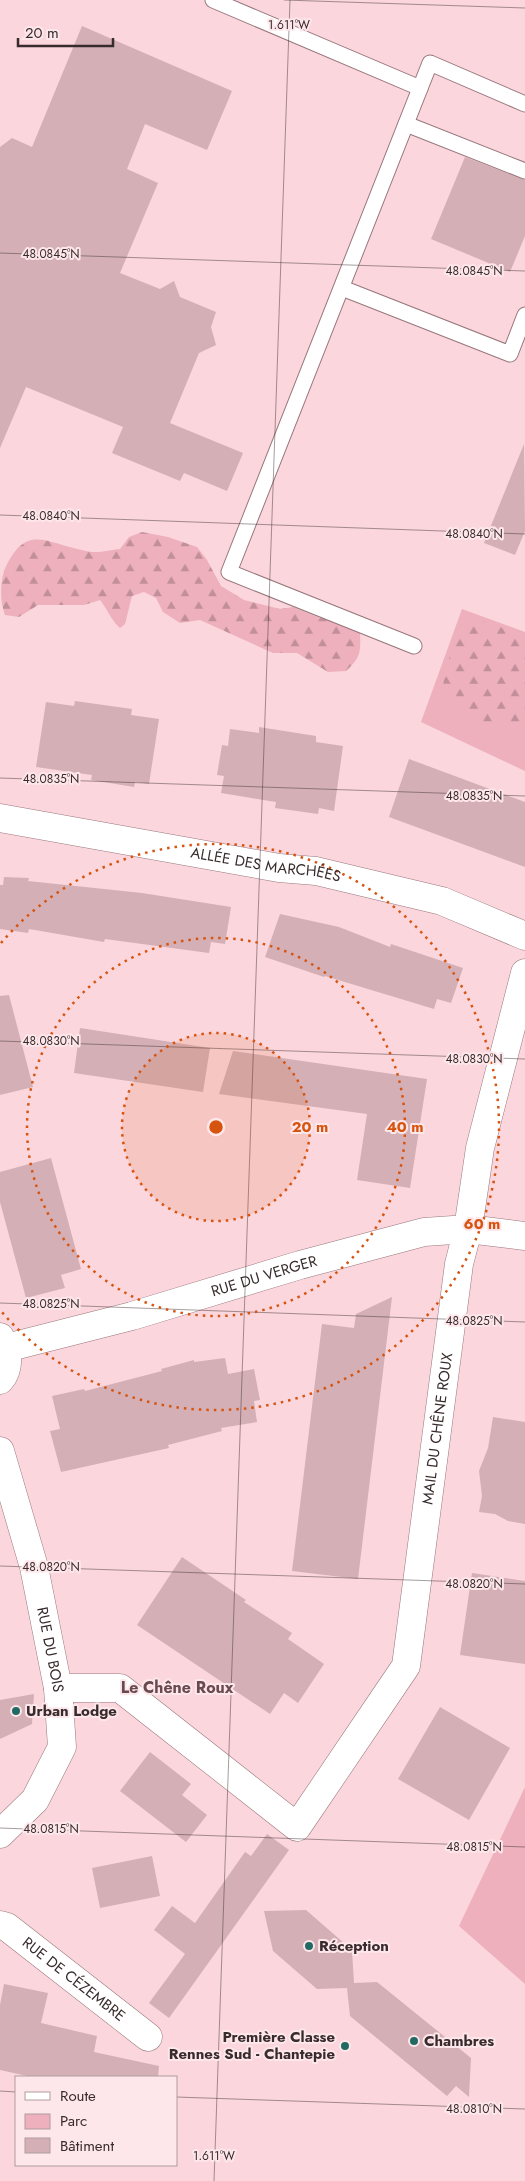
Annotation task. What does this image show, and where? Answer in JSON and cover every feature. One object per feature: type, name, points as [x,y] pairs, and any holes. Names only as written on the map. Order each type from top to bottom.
[{"type":"street","name":"ALLÉE DES MARCHÉES","points":[[0,818],[279,868],[316,872],[442,901],[525,936]]},
{"type":"street","name":"MAIL DU CHÊNE ROUX","points":[[297,1827],[406,1666],[458,1264],[468,1229],[480,1148],[525,973]]},
{"type":"street","name":"RUE DU VERGER","points":[[3,1342],[132,1316],[300,1265],[424,1232],[468,1229],[525,1236]]},
{"type":"street","points":[[0,1380],[7,1364],[3,1342]]},
{"type":"street","name":"RUE DU BOIS","points":[[0,1451],[34,1568],[58,1688],[120,1688],[297,1827]]},
{"type":"street","points":[[0,1834],[35,1800],[62,1747],[58,1688]]},
{"type":"street","name":"RUE DE CÉZEMBRE","points":[[0,1925],[7,1927],[148,2037]]},
{"type":"lane","points":[[213,0],[420,88]]},
{"type":"lane","points":[[414,646],[229,572],[430,63],[525,104]]},
{"type":"lane","points":[[406,124],[525,171]]},
{"type":"lane","points":[[342,288],[510,354],[525,315]]},
{"type":"green space","points":[[142,532],[168,537],[197,547],[207,560],[221,586],[244,600],[280,609],[293,607],[320,618],[333,619],[360,633],[360,650],[357,659],[346,671],[328,672],[297,653],[273,653],[200,620],[180,623],[163,612],[156,598],[144,592],[132,596],[125,624],[120,628],[100,600],[84,605],[38,605],[19,617],[5,615],[1,599],[4,571],[12,555],[20,546],[29,541],[38,540],[90,552],[103,551],[120,549],[129,537]]},
{"type":"green space","points":[[462,609],[525,632],[525,771],[421,722]]},
{"type":"green space","points":[[484,621],[506,629],[525,642],[525,732],[483,722],[463,714],[454,709],[444,696],[444,678],[457,638],[468,625]]},
{"type":"green space","points":[[525,1787],[525,1984],[459,1926]]},
{"type":"building","points":[[82,26],[232,91],[207,150],[145,124],[127,169],[158,183],[120,273],[160,289],[174,281],[180,297],[216,312],[211,327],[216,345],[199,353],[170,423],[243,453],[227,491],[184,473],[180,481],[112,453],[123,427],[26,387],[0,448],[0,147],[12,138],[32,147]]},
{"type":"building","points":[[465,157],[525,180],[525,236],[510,272],[431,239]]},
{"type":"building","points":[[524,444],[525,531],[515,555],[484,543]]},
{"type":"building","points":[[75,701],[132,709],[131,715],[159,719],[149,784],[135,782],[134,787],[91,780],[92,775],[36,767],[46,702],[74,706]]},
{"type":"building","points":[[259,727],[316,736],[316,742],[343,746],[334,811],[319,808],[318,814],[275,808],[276,802],[221,793],[224,776],[217,775],[222,745],[228,746],[230,729],[259,733]]},
{"type":"building","points":[[409,759],[525,802],[525,867],[389,817]]},
{"type":"building","points":[[4,877],[29,878],[28,881],[142,893],[231,907],[225,944],[211,942],[209,953],[105,939],[104,942],[29,929],[28,933],[0,929],[0,885],[3,885]]},
{"type":"building","points":[[280,914],[339,927],[390,947],[391,944],[463,968],[451,1003],[437,999],[434,1009],[324,977],[265,957]]},
{"type":"building","points":[[9,995],[33,1087],[0,1095],[0,996]]},
{"type":"building","points":[[80,1028],[210,1048],[203,1092],[74,1073]]},
{"type":"building","points":[[233,1051],[427,1079],[410,1188],[357,1180],[367,1114],[219,1094]]},
{"type":"building","points":[[51,1158],[81,1269],[61,1275],[65,1288],[26,1298],[0,1202],[0,1172]]},
{"type":"building","points":[[392,1297],[358,1579],[292,1571],[322,1324],[354,1328],[356,1314]]},
{"type":"building","points":[[225,1358],[228,1374],[254,1369],[260,1400],[254,1401],[257,1422],[221,1428],[222,1431],[168,1445],[169,1448],[61,1472],[50,1431],[60,1429],[52,1396],[84,1389],[85,1391],[162,1371],[161,1369],[194,1360],[194,1362]]},
{"type":"building","points":[[493,1417],[525,1422],[525,1524],[508,1521],[495,1514],[479,1512],[482,1496],[479,1471],[488,1448]]},
{"type":"building","points":[[182,1557],[246,1600],[244,1602],[292,1633],[288,1639],[324,1664],[298,1703],[284,1693],[270,1714],[137,1625]]},
{"type":"building","points":[[472,1573],[525,1581],[525,1664],[460,1655]]},
{"type":"building","points":[[34,1694],[32,1724],[0,1739],[0,1700]]},
{"type":"building","points":[[440,1707],[510,1748],[469,1820],[398,1779]]},
{"type":"building","points":[[150,1752],[191,1784],[182,1795],[207,1815],[186,1842],[120,1791]]},
{"type":"building","points":[[267,1834],[289,1850],[169,2018],[149,2003],[185,1954],[154,1930],[172,1906],[195,1923],[245,1852],[251,1856]]},
{"type":"building","points":[[152,1856],[160,1896],[100,1908],[92,1868]]},
{"type":"building","points":[[306,1910],[352,1950],[354,1983],[377,1982],[471,2058],[469,2097],[456,2086],[447,2096],[350,2016],[347,1988],[317,1989],[273,1951],[264,1911]]},
{"type":"building","points":[[4,1984],[48,1993],[41,2023],[97,2036],[94,2052],[159,2066],[158,2076],[27,2076],[0,2070],[0,2005]]},
{"type":"place","name":"Urban Lodge","points":[[16,1711]]},
{"type":"place","name":"Réception","points":[[309,1946]]},
{"type":"place","name":"Chambres","points":[[414,2041]]},
{"type":"place","name":"Première Classe Rennes Sud - Chantepie","points":[[345,2046]]},
{"type":"district","name":"Le Chêne Roux","points":[[177,1687]]}]
